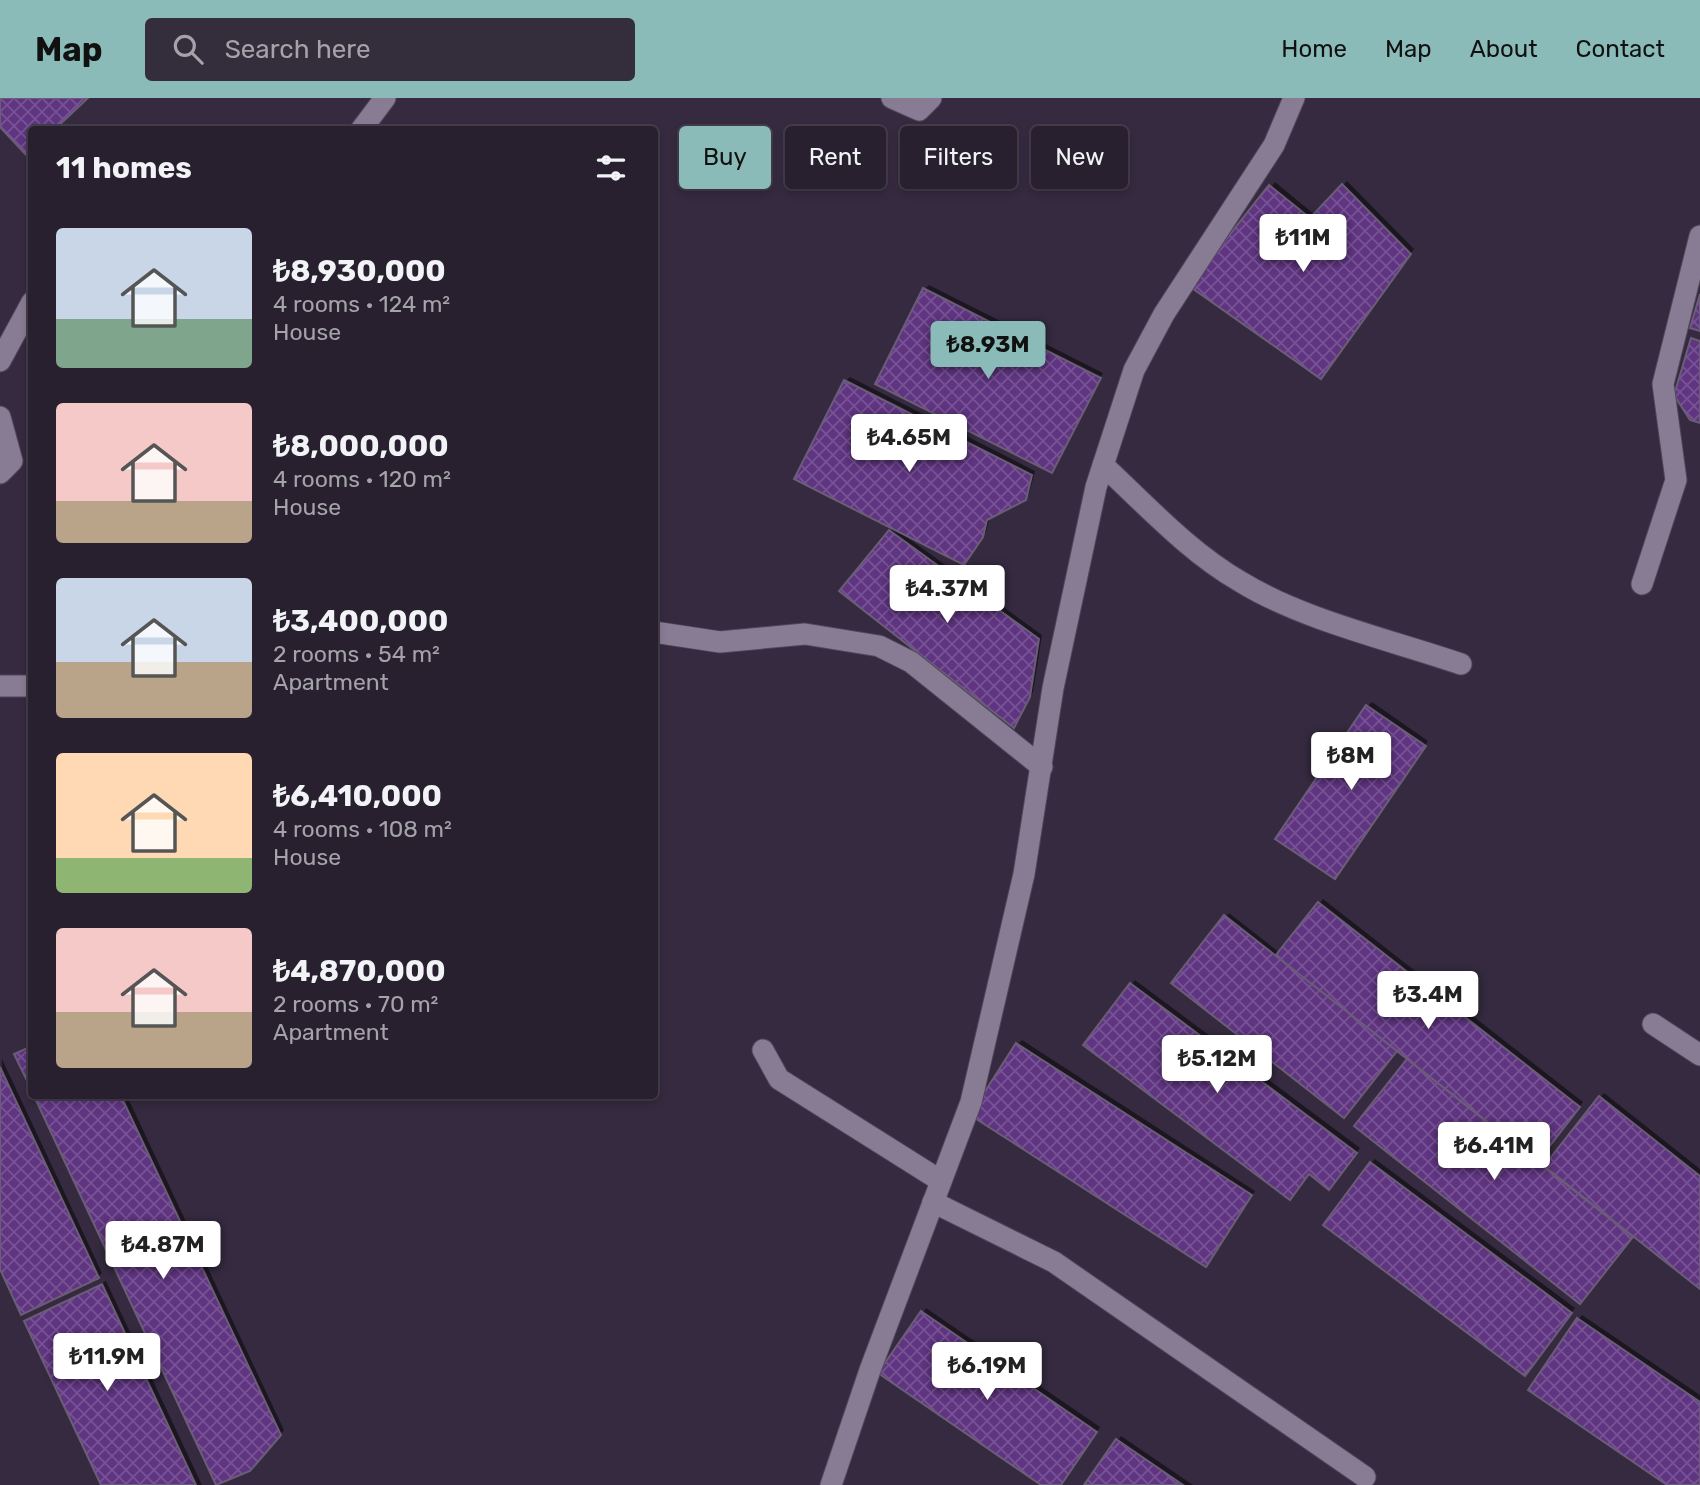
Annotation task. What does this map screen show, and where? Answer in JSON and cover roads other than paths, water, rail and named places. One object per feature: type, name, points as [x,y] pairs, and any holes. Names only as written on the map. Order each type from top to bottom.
[{"type":"street","points":[[369,126],[385,98]]},
{"type":"street","points":[[892,98],[919,110],[931,98]]},
{"type":"street","points":[[831,1485],[971,1102],[1024,874],[1054,688],[1102,465],[1134,370],[1164,314],[1222,229],[1274,145],[1294,98]]},
{"type":"street","points":[[1642,584],[1676,480],[1663,384],[1700,236]]},
{"type":"street","points":[[0,361],[28,309]]},
{"type":"street","points":[[0,416],[6,467],[28,469]]},
{"type":"street","points":[[1102,465],[1198,552],[1241,582],[1287,605],[1461,664]]},
{"type":"street","points":[[658,633],[720,642],[805,634],[879,646],[911,662],[1042,768]]},
{"type":"street","points":[[0,686],[28,686]]},
{"type":"street","points":[[1653,1024],[1700,1055]]},
{"type":"street","points":[[763,1050],[779,1079],[941,1181]]},
{"type":"street","points":[[933,1202],[1054,1262],[1366,1477]]}]
